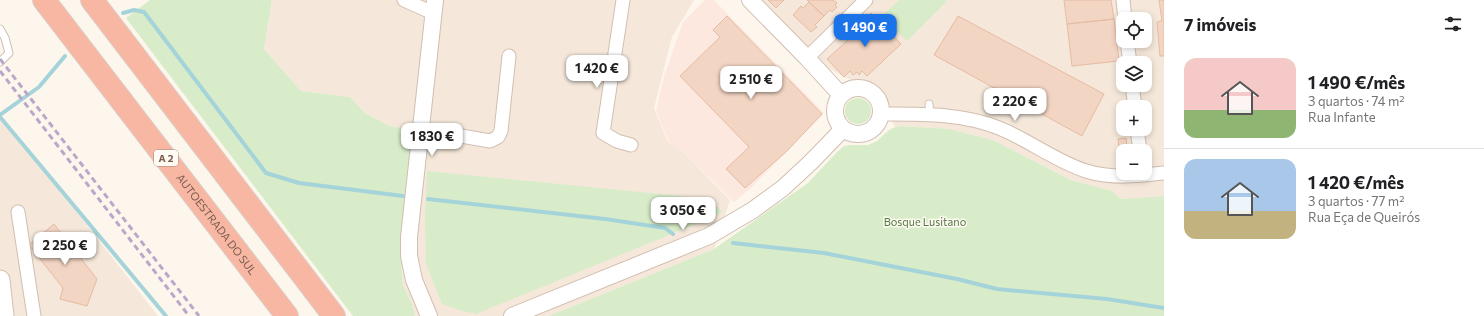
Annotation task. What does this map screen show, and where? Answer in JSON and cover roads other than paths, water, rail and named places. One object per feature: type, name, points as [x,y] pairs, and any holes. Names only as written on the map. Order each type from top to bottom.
[{"type":"highway","name":"AUTOESTRADA DO SUL","points":[[44,0],[287,316]]},
{"type":"highway","points":[[92,0],[334,316]]},
{"type":"main road","points":[[0,280],[2,310]]},
{"type":"street","points":[[404,0],[434,6],[422,129],[409,237],[409,256],[414,280],[430,316]]},
{"type":"street","points":[[623,0],[603,133],[631,145]]},
{"type":"street","points":[[750,0],[841,95]]},
{"type":"street","points":[[807,58],[866,0]]},
{"type":"street","points":[[1122,0],[1124,12]]},
{"type":"street","points":[[422,129],[490,141],[498,137],[501,131],[508,56]]},
{"type":"street","points":[[859,87],[871,91],[880,101],[882,114],[876,127],[863,134],[856,134],[843,129],[838,123],[835,116],[835,108],[837,101],[846,90],[859,87]]},
{"type":"street","points":[[882,114],[929,110],[952,117],[976,121],[999,128],[1065,163],[1086,171],[1105,175],[1116,175]]},
{"type":"street","points":[[512,316],[709,236],[753,210],[783,188],[843,129]]},
{"type":"street","points":[[1152,174],[1164,173]]},
{"type":"street","points":[[18,212],[34,316]]},
{"type":"lane","points":[[0,29],[5,38],[9,52],[0,62]]},
{"type":"waterway","points":[[123,13],[134,10],[144,12],[266,173],[299,183],[403,196]]},
{"type":"waterway","points":[[0,115],[39,87],[65,56]]},
{"type":"waterway","points":[[0,117],[166,316]]},
{"type":"waterway","points":[[428,199],[605,219],[665,228],[673,234]]},
{"type":"waterway","points":[[733,243],[824,253],[957,279],[997,289],[1107,299],[1164,308]]},
{"type":"railway","points":[[0,59],[199,316]]},
{"type":"railway","points":[[0,71],[189,316]]},
{"type":"park label","name":"Bosque Lusitano","points":[[925,222]]}]
